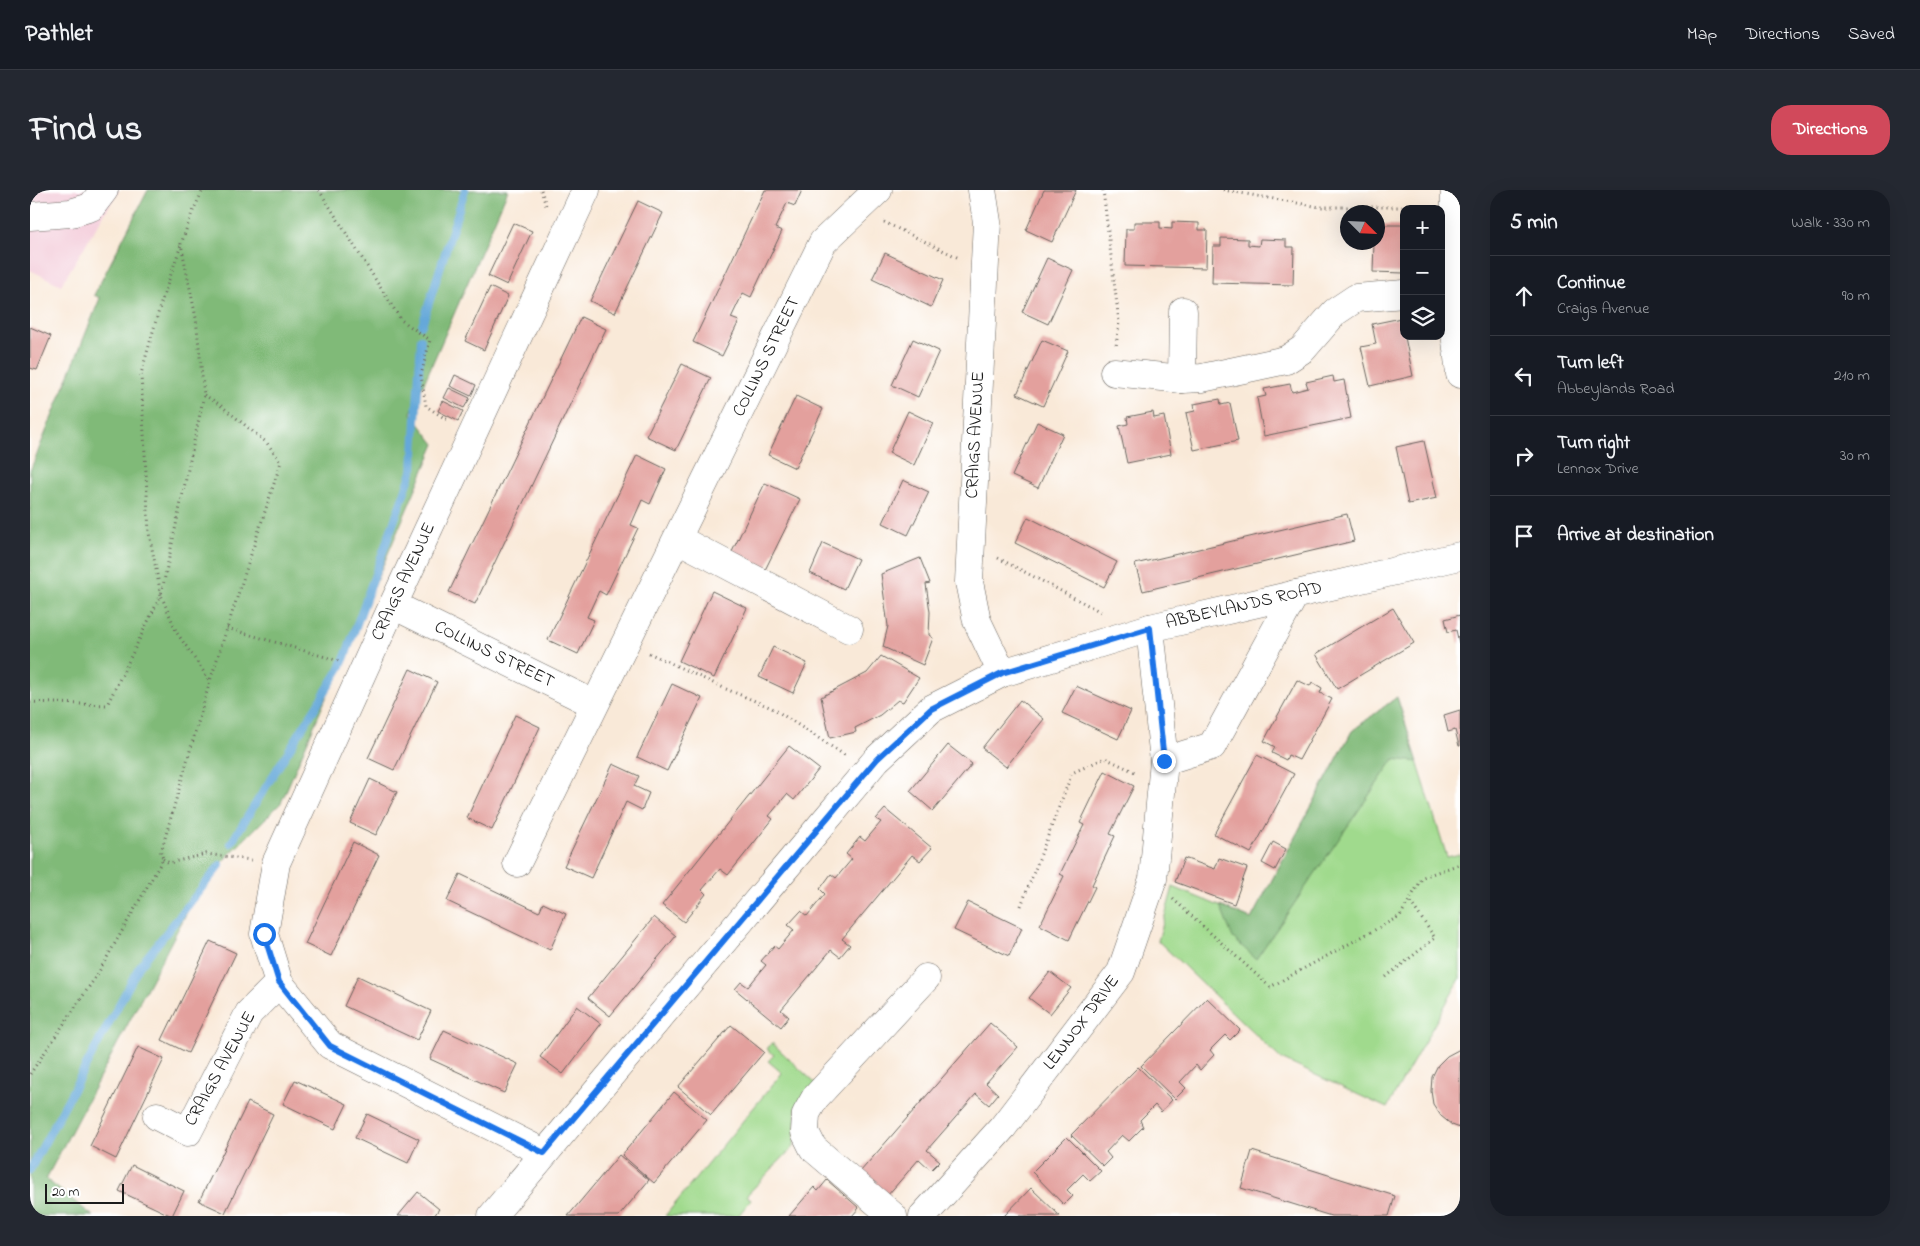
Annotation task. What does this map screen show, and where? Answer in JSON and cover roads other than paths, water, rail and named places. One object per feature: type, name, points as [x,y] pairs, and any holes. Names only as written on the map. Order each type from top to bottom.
[{"type":"street","points":[[30,216],[71,213],[91,207],[104,190]]},
{"type":"street","name":"CRAIGS AVENUE","points":[[544,1153],[330,1046],[279,982],[264,934],[276,863],[586,190]]},
{"type":"street","name":"CRAIGS AVENUE","points":[[982,190],[987,222],[969,582],[977,621],[1002,673]]},
{"type":"street","name":"COLLINS STREET","points":[[517,863],[823,242],[867,197]]},
{"type":"street","points":[[1455,199],[1446,299],[1460,374]]},
{"type":"street","points":[[1114,372],[1182,379],[1202,378],[1286,360],[1303,349],[1334,312],[1356,298],[1400,294]]},
{"type":"street","points":[[1182,379],[1183,311]]},
{"type":"street","points":[[678,539],[849,629]]},
{"type":"street","name":"ABBEYLANDS ROAD","points":[[492,1216],[877,759],[931,709],[1002,673],[1150,628],[1460,556]]},
{"type":"street","points":[[1163,773],[1212,746],[1295,594]]},
{"type":"street","name":"COLLINS STREET","points":[[393,606],[594,704]]},
{"type":"street","name":"LENNOX DRIVE","points":[[923,1216],[1003,1127],[1121,972],[1153,879],[1163,773],[1150,628]]},
{"type":"street","points":[[893,1216],[813,1148],[805,1132],[806,1114],[815,1098],[926,978]]},
{"type":"street","name":"CRAIGS AVENUE","points":[[157,1116],[188,1132],[249,1013],[279,982]]},
{"type":"waterway","points":[[422,325],[465,190]]},
{"type":"waterway","points":[[231,843],[345,657],[413,469],[421,339]]},
{"type":"waterway","points":[[30,1170],[139,967],[220,865]]}]
